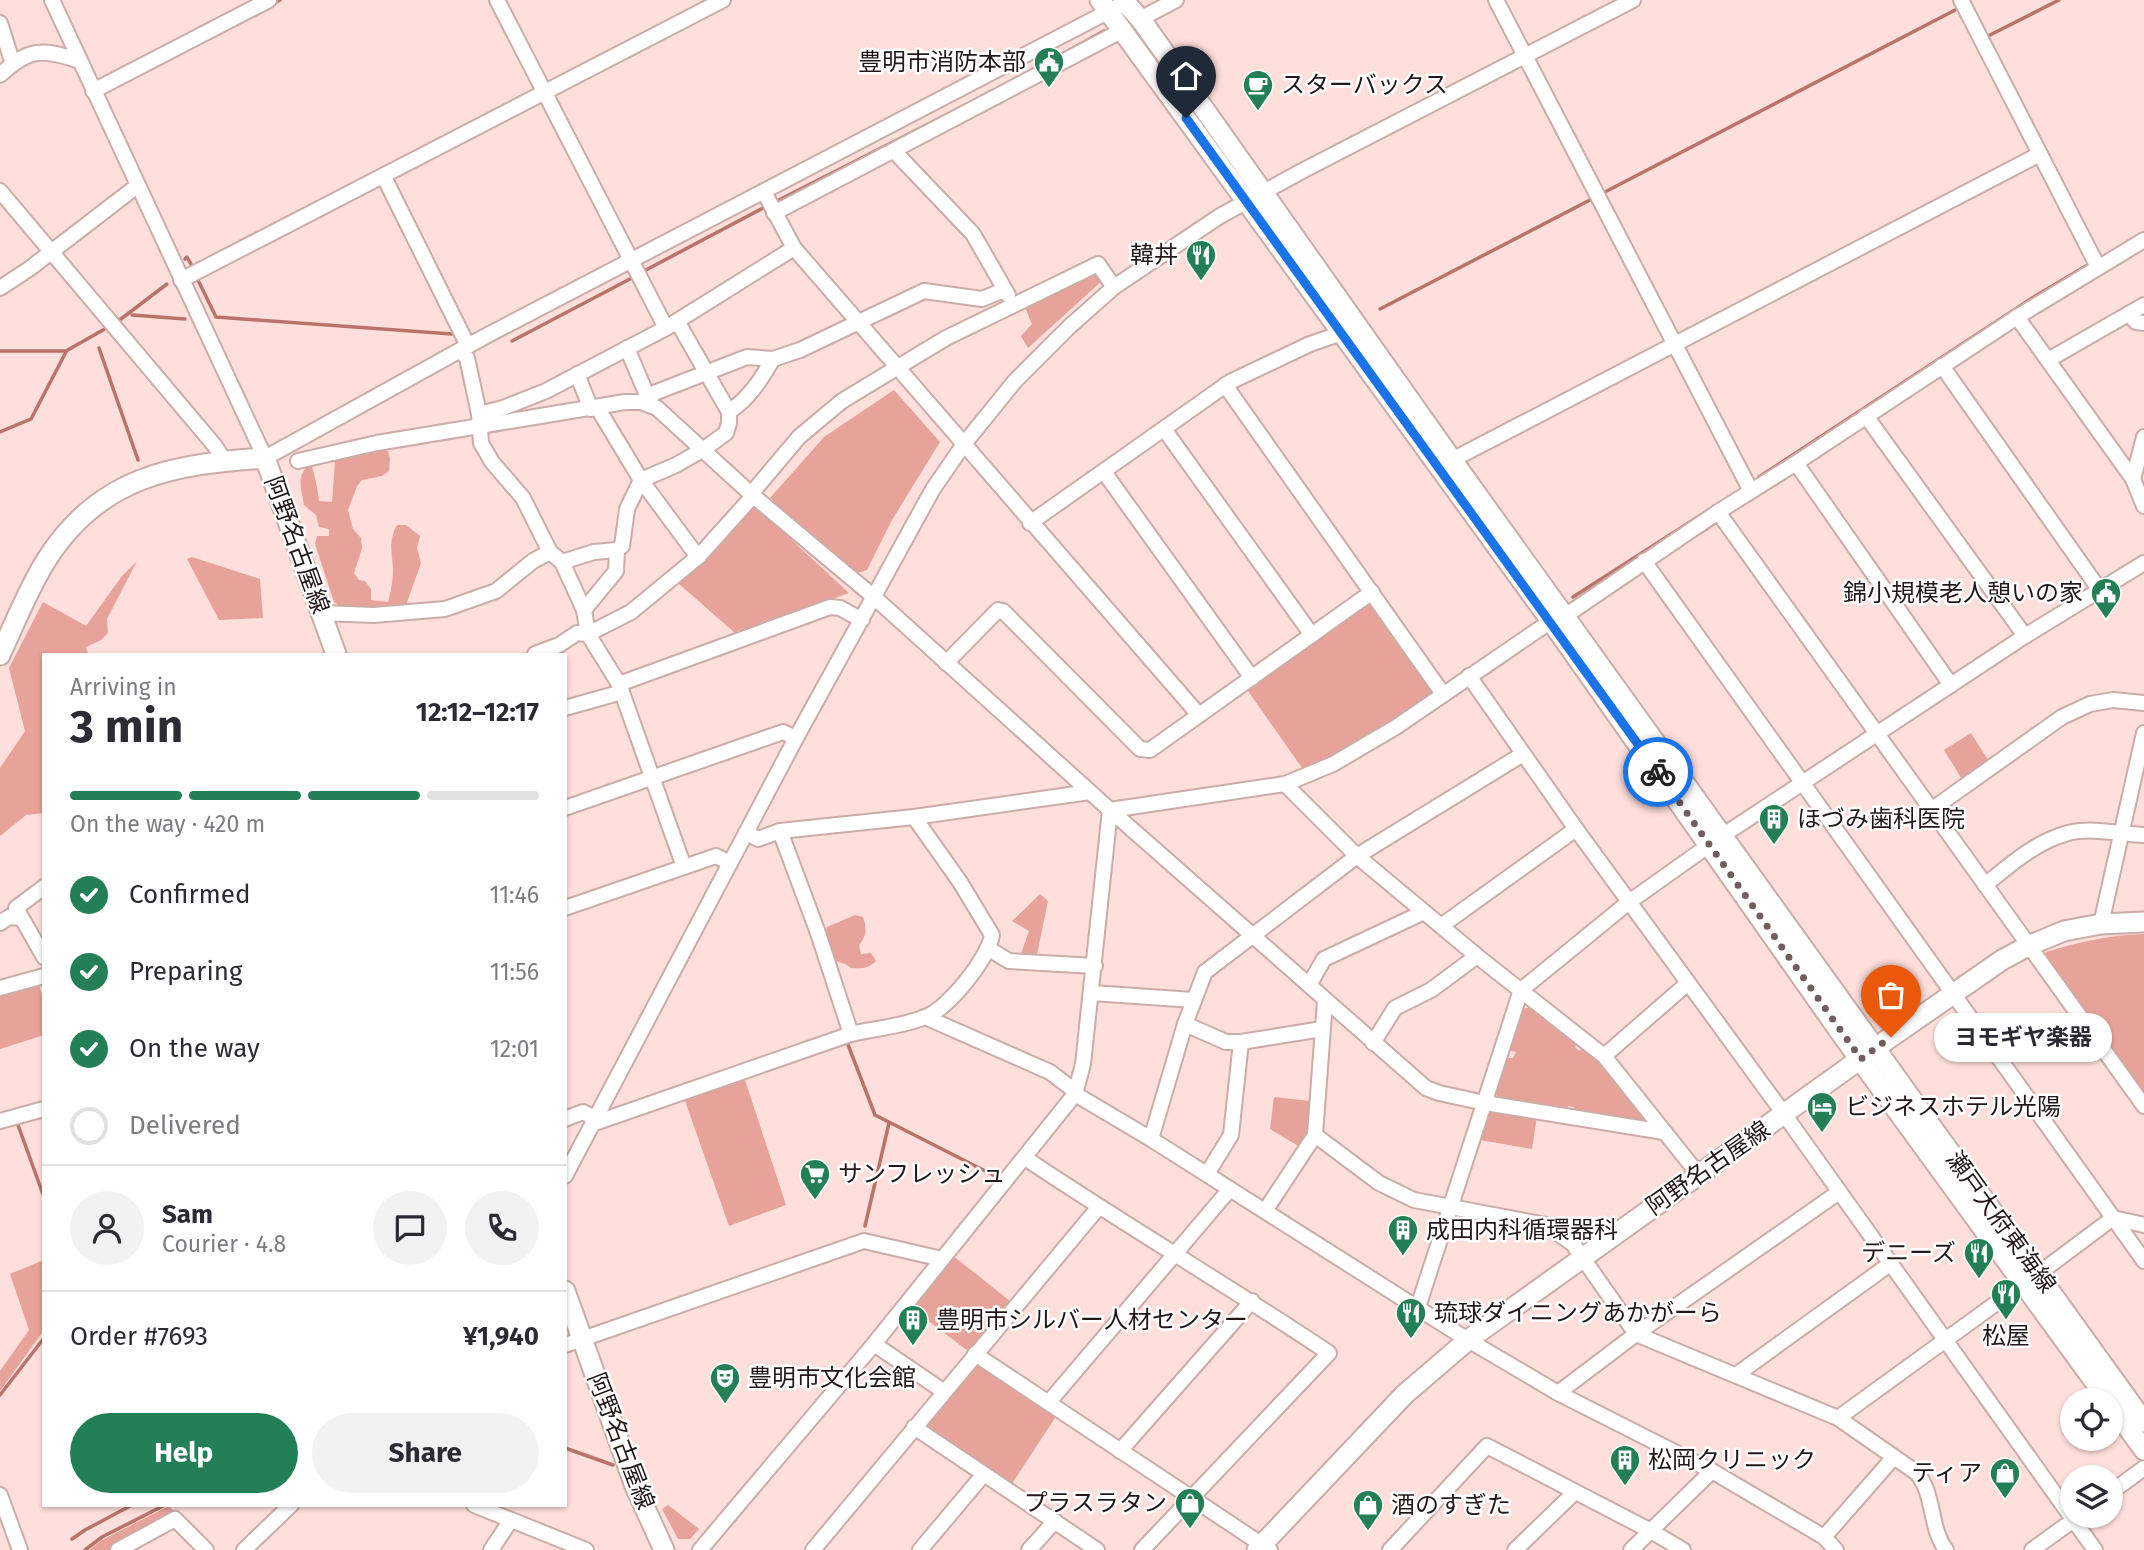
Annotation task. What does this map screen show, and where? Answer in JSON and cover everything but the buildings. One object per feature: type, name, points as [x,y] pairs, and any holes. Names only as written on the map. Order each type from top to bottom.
[{"type":"main road","name":"瀬戸大府東海線","points":[[1114,3],[1140,19],[1342,334],[1558,619],[2031,1278],[2144,1422]]},
{"type":"main road","name":"瀬戸大府東海線","points":[[1114,3],[1123,30],[1256,197],[1452,460],[1558,619]]},
{"type":"main road","name":"阿野名古屋線","points":[[1,652],[47,559],[83,515],[106,497],[163,471],[224,460],[265,458],[336,653]]},
{"type":"main road","name":"阿野名古屋線","points":[[1263,1548],[1405,1394],[1468,1340],[1868,1054],[2002,960],[2028,946],[2064,931],[2101,924],[2144,922]]},
{"type":"main road","name":"瀬戸大府東海線","points":[[2031,1278],[2100,1388]]},
{"type":"main road","name":"阿野名古屋線","points":[[567,1302],[574,1342],[664,1550]]},
{"type":"main road","name":"瀬戸大府東海線","points":[[2123,1421],[2144,1450]]},
{"type":"street","points":[[52,0],[265,458],[464,348],[1000,69],[1114,3]]},
{"type":"street","points":[[93,91],[269,0]]},
{"type":"street","points":[[496,0],[632,262],[671,324],[708,372],[729,412],[726,433],[676,465],[641,480],[627,509],[622,546],[617,550],[594,552],[562,562]]},
{"type":"street","points":[[181,280],[723,0]]},
{"type":"street","points":[[1140,19],[1177,0]]},
{"type":"street","points":[[1496,0],[1751,491]]},
{"type":"street","points":[[567,1172],[796,737],[933,489],[964,444],[1015,381],[1114,287],[1194,232],[1633,0]]},
{"type":"street","points":[[1961,0],[2098,267]]},
{"type":"street","points":[[0,23],[13,64]]},
{"type":"street","points":[[774,213],[1123,30]]},
{"type":"street","points":[[0,75],[20,57],[51,51],[80,61]]},
{"type":"street","points":[[1000,69],[1010,90]]},
{"type":"street","points":[[894,151],[973,234],[1013,306]]},
{"type":"street","points":[[1452,460],[2040,154]]},
{"type":"street","points":[[384,177],[464,348],[481,443],[492,462],[523,498],[550,552],[562,562],[584,610],[588,634],[620,688],[684,867]]},
{"type":"street","points":[[0,288],[137,186]]},
{"type":"street","points":[[0,191],[113,323],[224,460]]},
{"type":"street","points":[[764,192],[794,248],[1199,715]]},
{"type":"street","points":[[1110,810],[1285,784],[1333,764],[1396,727],[1469,676],[2017,317],[2144,240]]},
{"type":"street","points":[[479,420],[577,374],[671,324],[794,248]]},
{"type":"street","points":[[538,653],[559,645],[577,633],[588,634],[631,612],[698,557],[799,437],[842,401],[946,338],[1098,264],[1114,287]]},
{"type":"street","points":[[647,404],[654,393],[747,357],[773,359],[800,350],[924,291],[982,299],[1004,290]]},
{"type":"street","points":[[2048,360],[2144,305]]},
{"type":"street","points":[[2129,314],[2136,322],[2144,323]]},
{"type":"street","points":[[2017,317],[2133,479],[2144,506]]},
{"type":"street","points":[[1030,523],[1225,386],[1310,344],[1342,334]]},
{"type":"street","points":[[627,348],[646,393],[647,404]]},
{"type":"street","points":[[729,412],[743,402],[758,385],[773,359]]},
{"type":"street","points":[[1942,366],[2099,589]]},
{"type":"street","points":[[577,374],[594,408],[641,480],[698,557]]},
{"type":"street","points":[[1225,386],[1443,694]]},
{"type":"street","points":[[298,461],[479,420],[594,408],[625,402],[657,408],[752,495],[874,597],[1110,810],[1426,1088],[1485,1103],[1664,1132]]},
{"type":"street","points":[[1866,416],[2025,636]]},
{"type":"street","points":[[1164,429],[1312,635]]},
{"type":"street","points":[[2133,479],[2144,437]]},
{"type":"street","points":[[1796,463],[1951,685]]},
{"type":"street","points":[[1104,472],[1252,678]]},
{"type":"street","points":[[1718,512],[2144,1106]]},
{"type":"street","points":[[584,610],[616,571],[617,550]]},
{"type":"street","points":[[321,612],[374,615],[445,609],[496,590],[533,561],[550,552]]},
{"type":"street","points":[[1644,561],[2144,1261]]},
{"type":"street","points":[[1418,1307],[1521,990],[1629,902],[1716,840],[2025,636],[2144,563]]},
{"type":"street","points":[[946,663],[999,610],[1003,611],[1140,749],[1150,750],[1372,592]]},
{"type":"street","points":[[567,707],[830,607],[840,608],[862,620]]},
{"type":"street","points":[[1469,676],[1576,830],[2060,1495]]},
{"type":"street","points":[[1931,810],[2063,717],[2102,702],[2144,703]]},
{"type":"street","points":[[567,807],[783,732],[796,737]]},
{"type":"street","points":[[2101,924],[2144,733]]},
{"type":"street","points":[[1151,1139],[1185,1024],[1205,972],[1357,856],[1523,754]]},
{"type":"street","points":[[1285,784],[1357,856],[1477,956],[1604,1056],[1699,1175]]},
{"type":"street","points":[[746,833],[758,839],[780,831],[914,817],[1090,792]]},
{"type":"street","points":[[700,1550],[874,1344],[1075,1093],[1083,1064],[1092,993],[1110,810]]},
{"type":"street","points":[[593,1121],[851,1034],[925,1017],[966,983],[989,949],[992,936],[914,817]]},
{"type":"street","points":[[1441,926],[1576,830]]},
{"type":"street","points":[[780,831],[818,933],[851,1034]]},
{"type":"street","points":[[1985,886],[2027,851],[2069,833],[2094,831],[2144,835]]},
{"type":"street","points":[[567,907],[716,856],[730,863]]},
{"type":"street","points":[[42,888],[16,908],[42,954]]},
{"type":"street","points":[[1309,985],[1324,959],[1424,912]]},
{"type":"street","points":[[0,923],[9,917],[21,918]]},
{"type":"street","points":[[989,949],[1009,961],[1095,966]]},
{"type":"street","points":[[1373,1043],[1395,1008],[1431,990],[1477,956]]},
{"type":"street","points":[[0,988],[42,977]]},
{"type":"street","points":[[1604,1056],[1688,983]]},
{"type":"street","points":[[1092,993],[1193,1000]]},
{"type":"street","points":[[1265,1211],[1315,1135],[1325,1001]]},
{"type":"street","points":[[925,1017],[1050,1072],[1075,1093],[1468,1340],[1558,1393],[1712,1471],[1824,1537],[1836,1550]]},
{"type":"street","points":[[1185,1024],[1226,1042],[1322,1029]]},
{"type":"street","points":[[1207,1174],[1231,1135],[1241,1042]]},
{"type":"street","points":[[0,1121],[42,1110]]},
{"type":"street","points":[[567,1118],[583,1112],[593,1121]]},
{"type":"street","points":[[1315,1135],[1379,1183],[1414,1200],[1546,1226],[1573,1244],[1636,1334],[1838,1418],[1917,1473],[1926,1484],[1932,1517],[1940,1543],[1946,1550]]},
{"type":"street","points":[[1025,1158],[1098,1208],[1252,1301],[1329,1353],[1142,1550]]},
{"type":"street","points":[[1049,1402],[1230,1189]]},
{"type":"street","points":[[1558,1393],[1636,1334],[1839,1192]]},
{"type":"street","points":[[813,1550],[1098,1208]]},
{"type":"street","points":[[1838,1418],[2113,1218],[2144,1225]]},
{"type":"street","points":[[574,1342],[864,1241],[942,1259]]},
{"type":"street","points":[[1736,1375],[1891,1264]]},
{"type":"street","points":[[1120,1451],[1252,1301]]},
{"type":"street","points":[[874,1344],[943,1391]]},
{"type":"street","points":[[975,1354],[1193,1498],[1263,1548]]},
{"type":"street","points":[[914,1427],[1097,1550]]},
{"type":"street","points":[[1390,1550],[1487,1446],[1683,1550]]},
{"type":"street","points":[[1824,1537],[1894,1457]]},
{"type":"street","points":[[2123,1483],[2144,1468]]},
{"type":"street","points":[[1631,1550],[1712,1471]]},
{"type":"street","points":[[920,1550],[984,1474]]},
{"type":"street","points":[[1515,1550],[1575,1492]]},
{"type":"street","points":[[0,1495],[20,1550]]},
{"type":"street","points":[[244,1550],[288,1507]]},
{"type":"street","points":[[479,1507],[586,1550]]},
{"type":"street","points":[[118,1550],[175,1520],[205,1550]]},
{"type":"street","points":[[491,1550],[511,1521]]},
{"type":"street","points":[[1029,1550],[1055,1521]]},
{"type":"street","points":[[2032,1550],[2063,1528]]},
{"type":"street","points":[[2083,1528],[2095,1550]]},
{"type":"shaded area","points":[[1096,269],[1104,279],[1028,348],[1021,336],[1032,324],[1024,305]]},
{"type":"shaded area","points":[[894,390],[940,442],[892,520],[867,570],[855,574],[770,498],[824,437]]},
{"type":"shaded area","points":[[383,449],[388,451],[389,471],[382,476],[362,480],[348,510],[353,529],[361,538],[362,548],[354,573],[371,589],[371,600],[388,602],[393,572],[392,541],[397,525],[406,525],[420,536],[417,548],[421,563],[406,605],[397,610],[341,607],[334,602],[315,544],[317,536],[329,536],[329,529],[319,527],[316,515],[304,505],[302,476],[307,466],[312,467],[319,501],[332,502],[335,461],[338,456]]},
{"type":"shaded area","points":[[754,505],[849,593],[736,634],[678,583],[723,543]]},
{"type":"shaded area","points":[[192,557],[260,579],[263,618],[219,620],[187,559]]},
{"type":"shaded area","points":[[137,561],[107,619],[108,633],[101,640],[86,647],[88,653],[42,653],[42,813],[26,815],[0,836],[0,768],[25,731],[9,668],[43,602],[86,626],[122,576]]},
{"type":"shaded area","points":[[1364,602],[1370,603],[1433,689],[1432,696],[1346,751],[1313,767],[1302,768],[1248,691],[1248,685]]},
{"type":"shaded area","points":[[1971,733],[1990,763],[1963,781],[1944,750]]},
{"type":"shaded area","points":[[1040,894],[1048,901],[1036,959],[1019,959],[1029,931],[1012,921]]},
{"type":"shaded area","points":[[855,915],[863,917],[865,925],[865,935],[859,945],[861,954],[871,953],[876,961],[862,968],[851,968],[833,959],[826,942],[827,927]]},
{"type":"shaded area","points":[[2144,934],[2144,1094],[2045,956],[2046,952],[2082,942]]},
{"type":"shaded area","points":[[38,982],[42,995],[42,1036],[0,1049],[0,991]]},
{"type":"shaded area","points":[[1533,1007],[1579,1042],[1575,1047],[1579,1051],[1584,1046],[1599,1058],[1644,1117],[1640,1124],[1573,1112],[1574,1107],[1568,1106],[1567,1111],[1498,1099],[1495,1091],[1505,1058],[1513,1058],[1516,1052],[1507,1050],[1521,1009]]},
{"type":"shaded area","points":[[743,1074],[786,1205],[729,1226],[683,1095]]},
{"type":"shaded area","points":[[1274,1097],[1310,1101],[1309,1133],[1300,1147],[1270,1129]]},
{"type":"shaded area","points":[[1494,1109],[1537,1116],[1532,1149],[1480,1140],[1489,1112]]},
{"type":"shaded area","points":[[952,1255],[1010,1301],[968,1351],[910,1307]]},
{"type":"shaded area","points":[[42,1261],[42,1333],[0,1391],[0,1371],[29,1330],[10,1274]]},
{"type":"shaded area","points":[[975,1366],[982,1366],[1057,1415],[1011,1485],[927,1431],[927,1423]]},
{"type":"shaded area","points":[[668,1505],[699,1529],[690,1539],[678,1539],[662,1509]]},
{"type":"shaded area","points":[[167,1507],[177,1514],[112,1550],[89,1550],[102,1540]]},
{"type":"waterway","points":[[271,5],[280,0]]},
{"type":"waterway","points":[[1988,36],[2059,0]]},
{"type":"waterway","points":[[1603,193],[1959,8]]},
{"type":"waterway","points":[[1057,57],[1104,31]]},
{"type":"waterway","points":[[775,202],[946,115]]},
{"type":"waterway","points":[[1380,309],[1590,200]]},
{"type":"waterway","points":[[644,271],[765,207]]},
{"type":"waterway","points":[[185,259],[187,257],[192,266]]},
{"type":"waterway","points":[[1759,477],[2037,295],[2091,263]]},
{"type":"waterway","points":[[512,341],[630,279]]},
{"type":"waterway","points":[[198,280],[216,317],[452,334]]},
{"type":"waterway","points":[[117,322],[167,284]]},
{"type":"waterway","points":[[132,315],[185,319]]},
{"type":"waterway","points":[[0,351],[66,351],[110,326]]},
{"type":"waterway","points":[[99,348],[138,460]]},
{"type":"waterway","points":[[0,432],[31,419],[66,352]]},
{"type":"waterway","points":[[1573,597],[1701,515]]},
{"type":"waterway","points":[[1700,533],[1715,523]]},
{"type":"waterway","points":[[1486,674],[1505,661]]},
{"type":"waterway","points":[[847,1042],[875,1115],[997,1177]]},
{"type":"waterway","points":[[669,1090],[698,1080]]},
{"type":"waterway","points":[[865,1226],[889,1123]]},
{"type":"waterway","points":[[18,1125],[42,1191]]},
{"type":"waterway","points":[[0,1395],[42,1341]]},
{"type":"waterway","points":[[567,1449],[613,1465]]},
{"type":"waterway","points":[[72,1539],[128,1507]]},
{"type":"waterway","points":[[85,1550],[102,1537],[161,1507]]},
{"type":"way so far","points":[[1658,772],[1844,1039],[1861,1059],[1891,1037]]},
{"type":"place","name":"豊明市消防本部","points":[[1049,89]]},
{"type":"place","name":"スターバックス","points":[[1258,112]]},
{"type":"place","name":"韓丼","points":[[1201,282]]},
{"type":"place","name":"錦小規模老人憩いの家","points":[[2106,620]]},
{"type":"place","name":"ほづみ歯科医院","points":[[1774,846]]},
{"type":"place","name":"ヨモギヤ楽器","points":[[1891,1037]]},
{"type":"place","name":"ビジネスホテル光陽","points":[[1822,1134]]},
{"type":"place","name":"サンフレッシュ","points":[[815,1201]]},
{"type":"place","name":"成田内科循環器科","points":[[1403,1257]]},
{"type":"place","name":"デニーズ","points":[[1979,1280]]},
{"type":"place","name":"松屋","points":[[2006,1321]]},
{"type":"place","name":"琉球ダイニングあかがーら","points":[[1411,1340]]},
{"type":"place","name":"豊明市シルバー人材センター","points":[[913,1347]]},
{"type":"place","name":"豊明市文化会館","points":[[725,1405]]},
{"type":"place","name":"松岡クリニック","points":[[1625,1487]]},
{"type":"place","name":"ティア","points":[[2005,1500]]},
{"type":"place","name":"プラスラタン","points":[[1190,1530]]},
{"type":"place","name":"酒のすぎた","points":[[1368,1532]]},
{"type":"route","points":[[1186,118],[1658,772]]}]
